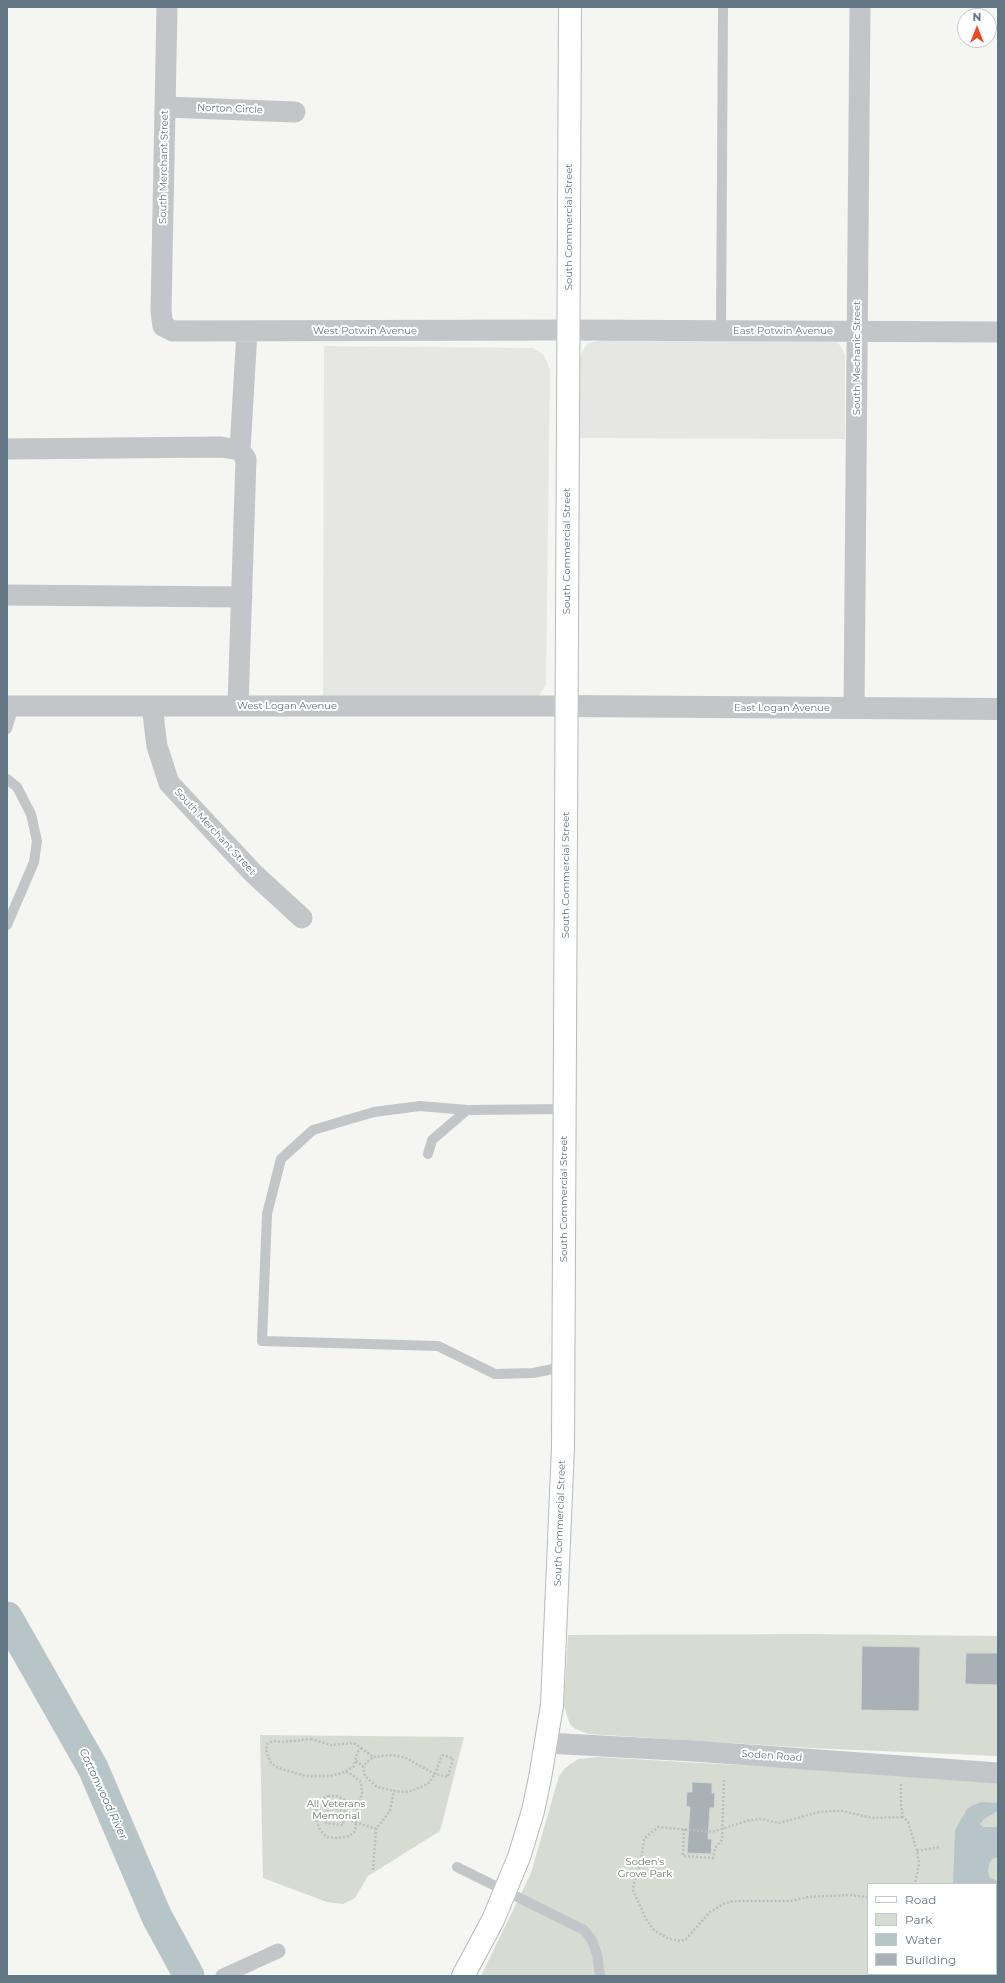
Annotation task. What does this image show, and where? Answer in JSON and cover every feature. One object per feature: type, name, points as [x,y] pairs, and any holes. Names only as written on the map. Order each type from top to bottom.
[{"type":"main road","name":"South Commercial Street","points":[[463,1976],[493,1920],[518,1858],[533,1811],[552,1705],[563,1447],[570,7]]},
{"type":"street","name":"South Merchant Street","points":[[163,326],[161,311],[167,7]]},
{"type":"street","name":"South Mechanic Street","points":[[854,708],[860,7]]},
{"type":"street","name":"Norton Circle","points":[[166,107],[295,112]]},
{"type":"street","name":"West Potwin Avenue","points":[[163,326],[173,331],[568,330]]},
{"type":"street","name":"East Potwin Avenue","points":[[568,330],[998,332]]},
{"type":"street","points":[[238,706],[246,459],[240,450],[247,331]]},
{"type":"street","points":[[7,449],[221,447],[240,450]]},
{"type":"street","points":[[7,596],[242,597]]},
{"type":"street","name":"West Logan Avenue","points":[[10,706],[567,706]]},
{"type":"street","name":"South Merchant Street","points":[[152,706],[157,746],[169,783],[253,873],[302,918]]},
{"type":"street","name":"East Logan Avenue","points":[[567,706],[998,710]]},
{"type":"street","name":"Soden Road","points":[[546,1743],[694,1751],[998,1772]]},
{"type":"street","points":[[223,1976],[278,1951]]},
{"type":"lane","points":[[721,330],[723,7]]},
{"type":"lane","points":[[7,729],[10,706]]},
{"type":"lane","points":[[7,779],[17,787],[31,814],[37,841],[34,862],[7,925]]},
{"type":"lane","points":[[563,1367],[533,1373],[495,1374],[438,1346],[262,1342],[267,1214],[281,1159],[313,1130],[374,1112],[420,1106],[467,1110],[565,1109]]},
{"type":"lane","points":[[428,1154],[432,1140],[467,1110]]},
{"type":"lane","points":[[457,1867],[584,1930],[592,1940],[597,1954],[600,1976]]},
{"type":"path","points":[[361,1748],[357,1753],[354,1766],[345,1772],[330,1776],[306,1776],[286,1772],[271,1763],[266,1750],[267,1744],[272,1741],[283,1742],[311,1739],[331,1745],[354,1743],[361,1748],[373,1757]]},
{"type":"path","points":[[356,1761],[363,1766],[365,1776],[377,1787],[394,1791],[408,1792],[428,1784],[435,1774],[442,1755],[454,1758],[448,1777],[435,1774],[404,1757],[391,1755],[373,1757],[363,1766]]},
{"type":"path","points":[[902,1765],[900,1805],[903,1817],[908,1822],[917,1851],[919,1864],[915,1883]]},
{"type":"path","points":[[345,1772],[351,1774],[361,1782],[362,1793],[355,1831],[350,1836],[338,1838],[327,1837],[317,1823],[316,1809],[319,1800],[328,1796],[337,1796],[346,1800],[358,1810]]},
{"type":"path","points":[[684,1829],[683,1856],[713,1858],[715,1848],[722,1840],[724,1779]]},
{"type":"path","points":[[373,1870],[376,1829],[390,1811],[394,1791]]},
{"type":"path","points":[[328,1807],[345,1811],[343,1825],[326,1823],[327,1814],[328,1807]]},
{"type":"path","points":[[316,1809],[327,1814]]},
{"type":"path","points":[[867,1897],[849,1895],[808,1897],[791,1901],[733,1901],[723,1904],[710,1912],[686,1939],[680,1941],[667,1938],[654,1930],[646,1919],[634,1890],[635,1878],[641,1863],[644,1839],[658,1827],[712,1832],[750,1820],[762,1819],[779,1823],[819,1812],[843,1811],[872,1818],[903,1817]]},
{"type":"path","points":[[344,1818],[376,1829]]},
{"type":"path","points":[[917,1851],[940,1847]]},
{"type":"shaded area","points":[[603,340],[835,342],[840,345],[845,355],[845,439],[577,438],[579,359],[588,343]]},
{"type":"shaded area","points":[[324,346],[533,348],[544,355],[550,370],[546,685],[539,696],[323,696]]},
{"type":"green space","points":[[810,1634],[998,1636],[998,1756],[811,1748],[589,1734],[575,1729],[570,1724],[564,1706],[568,1635]]},
{"type":"green space","name":"All Veterans Memorial","points":[[260,1735],[464,1737],[440,1831],[368,1876],[355,1898],[343,1904],[327,1902],[263,1878]]},
{"type":"green space","name":"Soden's Grove Park","points":[[598,1757],[998,1780],[998,1976],[481,1976],[531,1873],[559,1776],[565,1768],[578,1759]]},
{"type":"water","points":[[982,1802],[998,1803],[998,1811],[984,1819],[980,1824],[983,1827],[998,1827],[998,1857],[992,1859],[989,1864],[988,1872],[990,1878],[998,1881],[997,1914],[997,1883],[953,1883],[955,1830],[967,1809]]},
{"type":"building","points":[[862,1646],[920,1647],[919,1711],[861,1710]]},
{"type":"building","points":[[966,1653],[998,1653],[998,1685],[965,1684]]},
{"type":"building","points":[[692,1782],[712,1783],[712,1793],[715,1793],[714,1808],[710,1808],[708,1839],[712,1839],[711,1854],[687,1853],[690,1807],[686,1806],[687,1792],[692,1792]]},
{"type":"waterway","name":"Cottonwood River","points":[[7,1617],[93,1768],[157,1917],[189,1976]]}]
